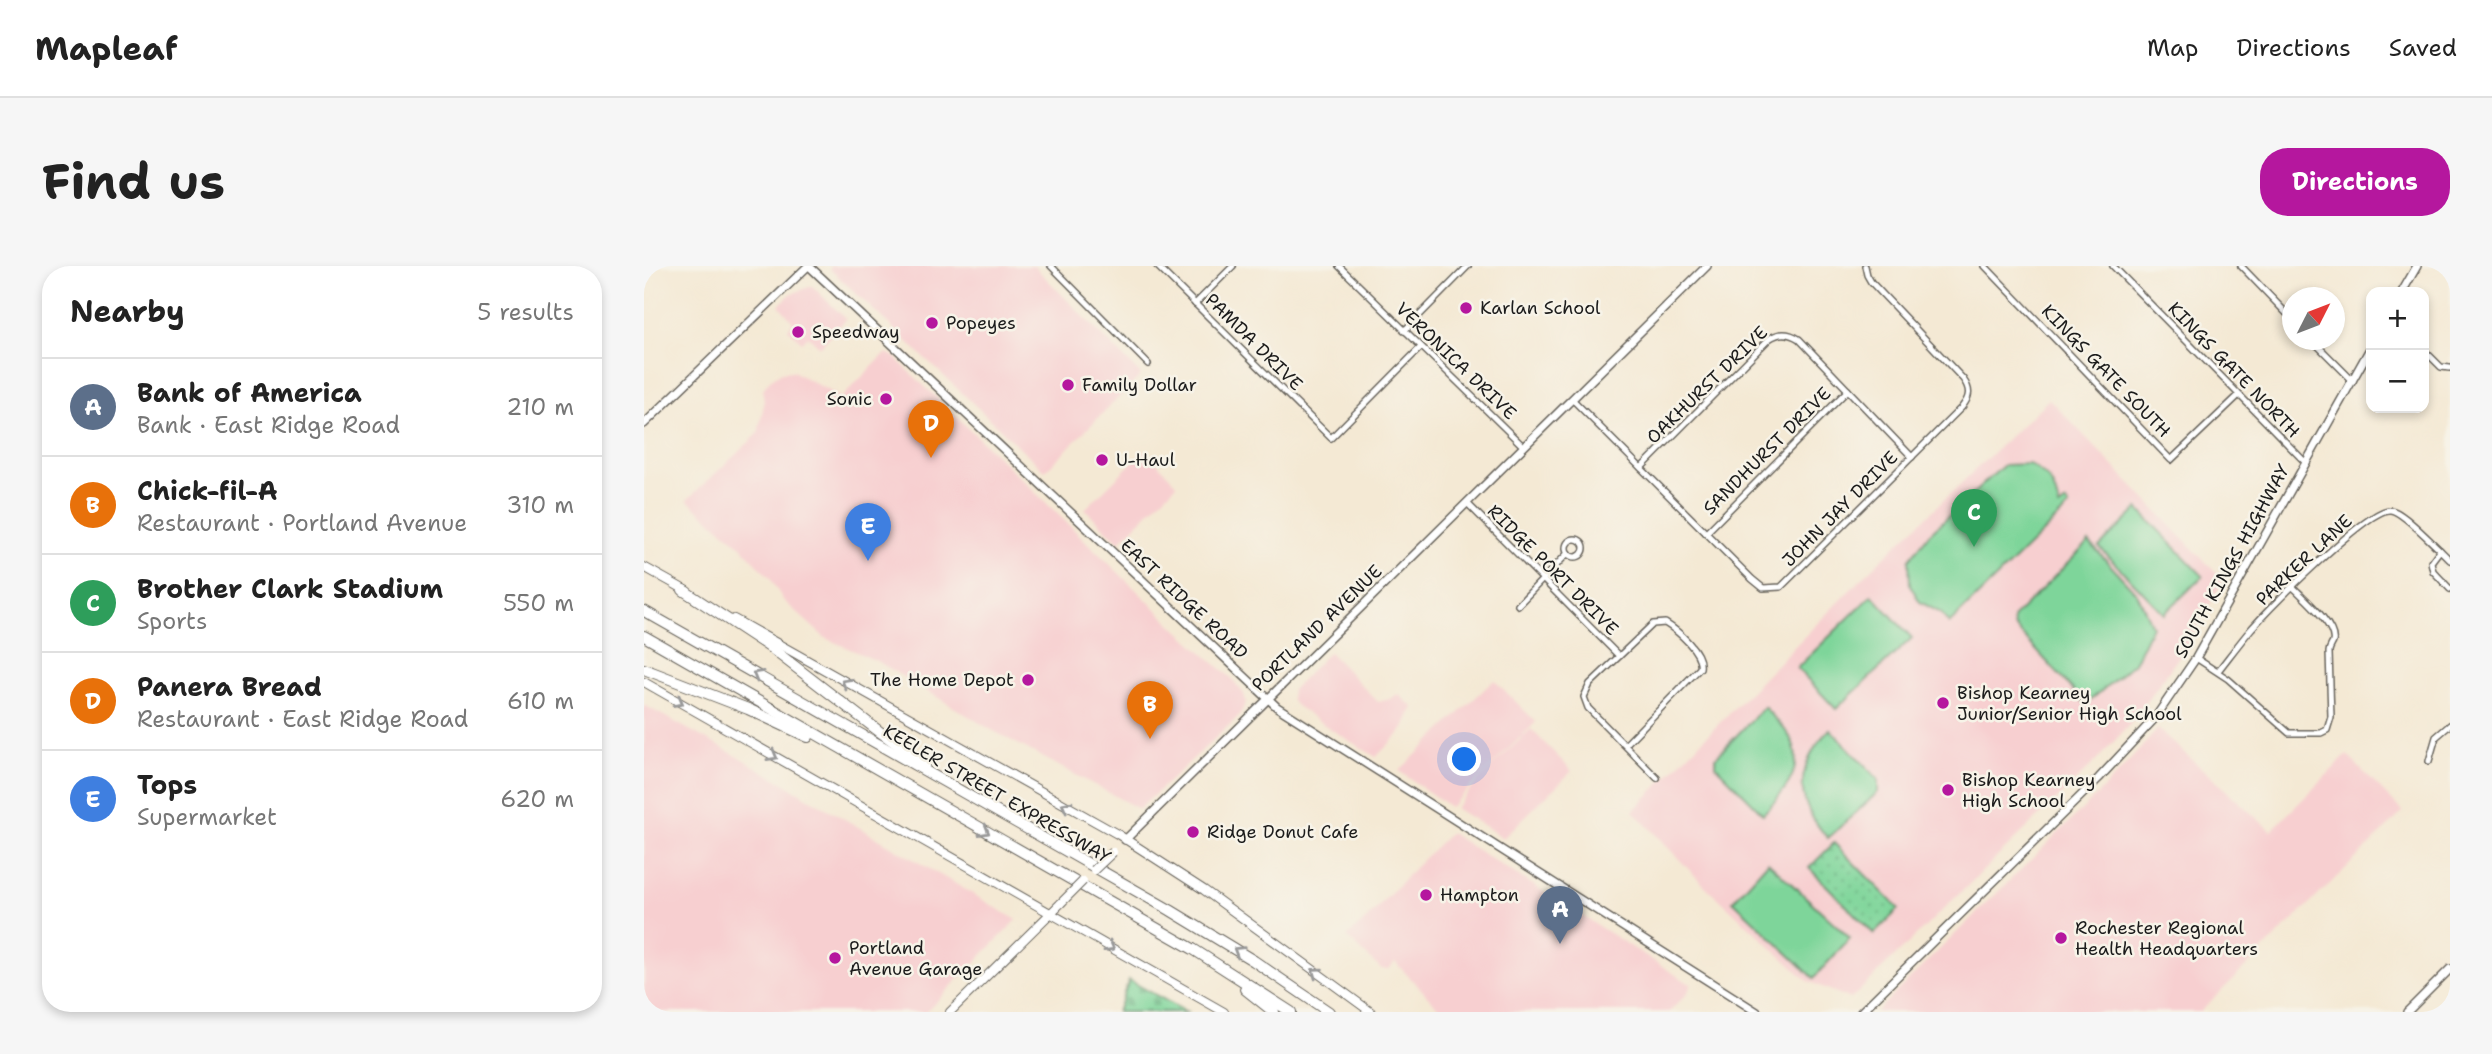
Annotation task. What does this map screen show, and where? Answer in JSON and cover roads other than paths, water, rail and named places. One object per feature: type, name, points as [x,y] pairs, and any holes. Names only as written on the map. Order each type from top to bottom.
[{"type":"highway","points":[[683,590],[771,648],[906,751],[1008,818]]},
{"type":"highway","name":"KEELER STREET EXPRESSWAY","points":[[644,611],[1201,929],[1331,1012]]},
{"type":"highway","name":"KEELER STREET EXPRESSWAY","points":[[644,636],[1182,943],[1291,1012]]},
{"type":"highway","points":[[644,669],[778,722],[926,797]]},
{"type":"highway","points":[[1182,943],[1223,971],[1274,1012]]},
{"type":"main road","points":[[644,424],[808,266]]},
{"type":"main road","name":"EAST RIDGE ROAD","points":[[808,266],[1267,699],[1757,1012]]},
{"type":"main road","name":"PORTLAND AVENUE","points":[[950,1012],[1707,266]]},
{"type":"main road","points":[[2405,287],[2417,266]]},
{"type":"main road","name":"SOUTH KINGS HIGHWAY","points":[[1861,1012],[2134,741],[2160,710],[2196,658],[2369,350]]},
{"type":"main road","points":[[644,567],[1125,840],[1205,890],[1371,1012]]},
{"type":"main road","points":[[644,682],[1224,1012]]},
{"type":"main road","points":[[2407,1012],[2450,969]]},
{"type":"street","points":[[1051,266],[1148,364]]},
{"type":"street","name":"PAMDA DRIVE","points":[[1157,266],[1331,438],[1421,347]]},
{"type":"street","points":[[1195,304],[1233,266]]},
{"type":"street","name":"VERONICA DRIVE","points":[[1339,266],[1524,447]]},
{"type":"street","points":[[1404,331],[1468,266]]},
{"type":"street","name":"JOHN JAY DRIVE","points":[[1572,399],[1758,585],[1776,589],[1789,580],[1912,457],[1966,401],[1969,391],[1968,385],[1871,282],[1865,266]]},
{"type":"street","name":"KINGS GATE SOUTH","points":[[1985,266],[2171,460],[2238,396]]},
{"type":"street","name":"KINGS GATE NORTH","points":[[2113,266],[2306,463]]},
{"type":"street","points":[[2241,266],[2282,309]]},
{"type":"street","name":"OAKHURST DRIVE","points":[[1641,468],[1775,335],[1788,333],[1799,339],[1912,457]]},
{"type":"street","points":[[2322,350],[2353,381]]},
{"type":"street","points":[[2429,355],[2441,367],[2450,368]]},
{"type":"street","name":"SANDHURST DRIVE","points":[[1706,533],[1848,390]]},
{"type":"street","name":"RIDGE PORT DRIVE","points":[[1467,503],[1619,656]]},
{"type":"street","name":"PARKER LANE","points":[[2218,671],[2251,629],[2293,587],[2346,537],[2385,510],[2396,511],[2450,560]]},
{"type":"street","points":[[2440,550],[2431,567],[2450,589]]},
{"type":"street","points":[[1518,605],[1568,553]]},
{"type":"street","points":[[2196,658],[2218,671],[2288,733],[2321,733],[2327,730],[2332,717],[2329,652],[2333,634],[2324,619],[2293,587]]},
{"type":"street","points":[[1625,745],[1695,675],[1701,662],[1698,654],[1672,627],[1661,621],[1653,624],[1587,687],[1584,697],[1588,708],[1657,778]]},
{"type":"street","points":[[2429,761],[2436,737],[2450,725]]},
{"type":"place","name":"Karlan School","points":[[1466,308]]},
{"type":"place","name":"Popeyes","points":[[932,323]]},
{"type":"place","name":"Speedway","points":[[798,332]]},
{"type":"place","name":"Family Dollar","points":[[1068,385]]},
{"type":"place","name":"Sonic","points":[[886,399]]},
{"type":"place","name":"Panera Bread","points":[[931,458]]},
{"type":"place","name":"U-Haul","points":[[1102,460]]},
{"type":"place","name":"Brother Clark Stadium","points":[[1974,547]]},
{"type":"place","name":"Tops","points":[[868,561]]},
{"type":"place","name":"The Home Depot","points":[[1028,680]]},
{"type":"place","name":"Bishop Kearney Junior/Senior High School","points":[[1943,703]]},
{"type":"place","name":"Chick-fil-A","points":[[1150,739]]},
{"type":"place","name":"Bishop Kearney High School","points":[[1948,790]]},
{"type":"place","name":"Ridge Donut Cafe","points":[[1193,832]]},
{"type":"place","name":"Hampton","points":[[1426,895]]},
{"type":"place","name":"Rochester Regional Health Headquarters","points":[[2061,938]]},
{"type":"place","name":"Bank of America","points":[[1560,944]]},
{"type":"place","name":"Portland Avenue Garage","points":[[835,958]]}]
